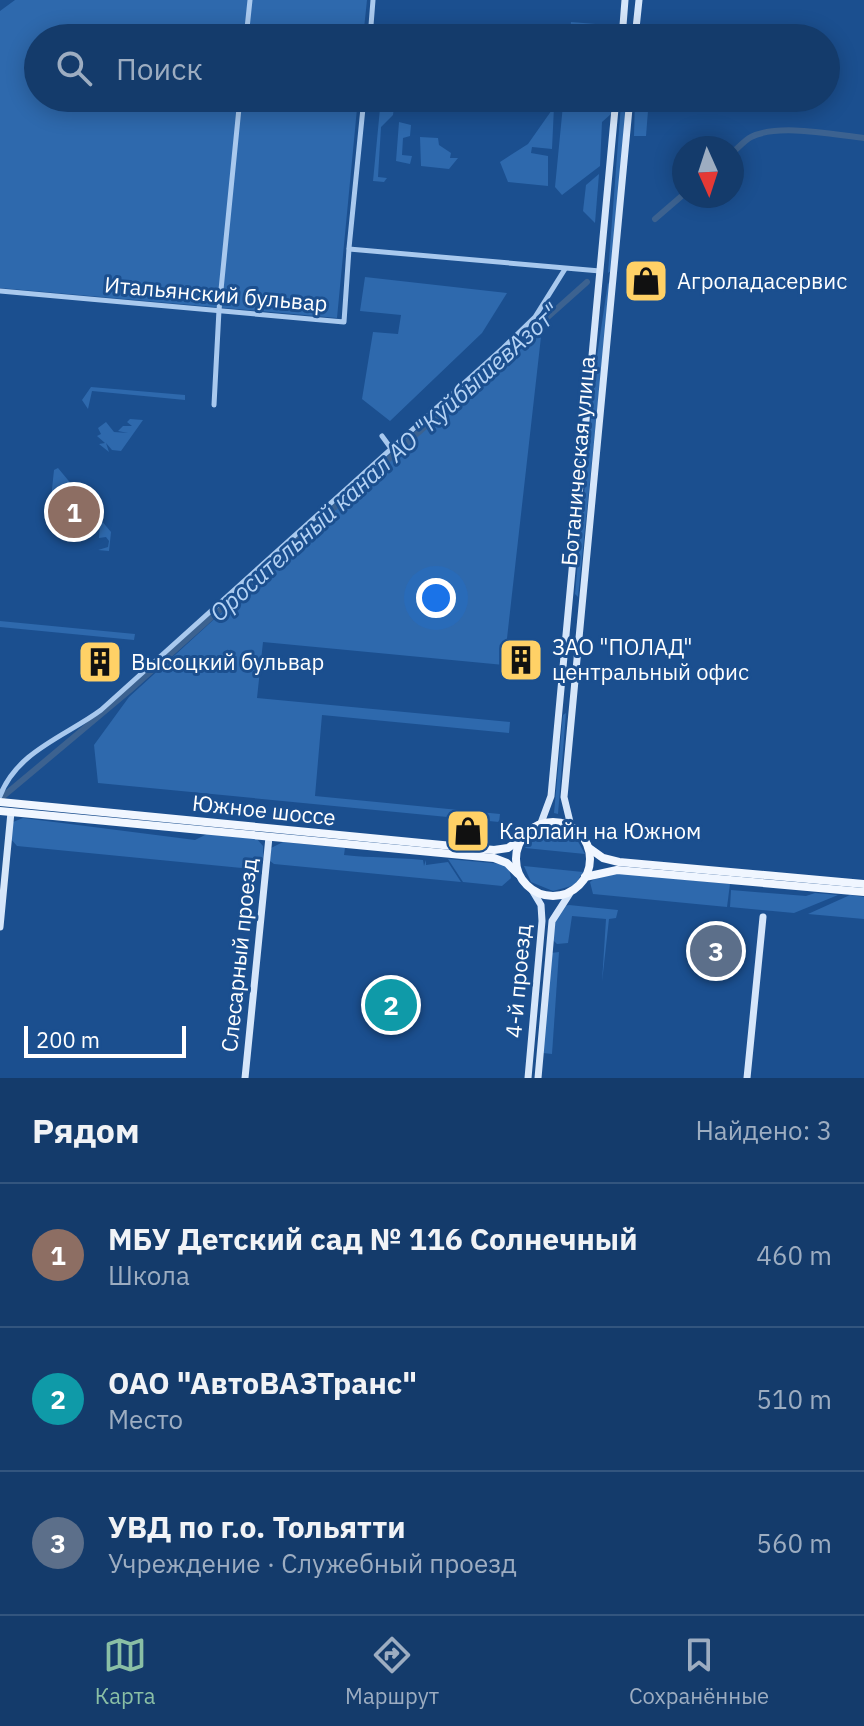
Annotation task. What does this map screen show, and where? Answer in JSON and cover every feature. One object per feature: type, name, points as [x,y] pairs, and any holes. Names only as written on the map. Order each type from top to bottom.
[{"type":"main road","points":[[623,24],[625,0]]},
{"type":"main road","points":[[636,24],[639,0]]},
{"type":"main road","name":"Ботаническая улица","points":[[541,823],[551,796],[615,112]]},
{"type":"main road","name":"Ботаническая улица","points":[[571,826],[564,797],[629,112]]},
{"type":"main road","points":[[600,275],[613,279]]},
{"type":"main road","points":[[569,612],[581,613]]},
{"type":"main road","points":[[560,701],[573,702]]},
{"type":"main road","name":"Южное шоссе","points":[[0,802],[494,850],[508,848],[521,839]]},
{"type":"main road","name":"Южное шоссе","points":[[0,811],[494,858],[507,863],[518,874]]},
{"type":"main road","points":[[0,927],[11,812]]},
{"type":"main road","points":[[864,884],[619,862],[603,858],[589,848],[571,826],[557,822],[541,823],[521,839],[515,856],[518,874],[532,890],[549,896],[570,893],[585,877],[617,870],[864,892]]},
{"type":"main road","name":"Слесарный проезд","points":[[245,1078],[269,837]]},
{"type":"main road","points":[[585,877],[589,848]]},
{"type":"main road","name":"4-й проезд","points":[[528,1078],[542,921],[541,905],[532,890]]},
{"type":"main road","name":"4-й проезд","points":[[538,1078],[552,921],[570,893]]},
{"type":"main road","points":[[747,1078],[763,917]]},
{"type":"street","points":[[247,24],[250,0]]},
{"type":"street","points":[[371,24],[373,0]]},
{"type":"street","points":[[214,405],[219,310],[239,112]]},
{"type":"street","points":[[363,112],[349,249],[600,275]]},
{"type":"street","name":"Итальянский бульвар","points":[[0,291],[344,322],[349,249]]},
{"type":"street","points":[[0,796],[7,780],[28,759],[101,710],[535,317],[554,292],[565,269]]},
{"type":"street","points":[[382,436],[390,447]]},
{"type":"shaded area","points":[[15,0],[367,0],[364,24],[24,24],[24,112],[357,112],[337,318],[0,288],[0,11]]},
{"type":"shaded area","points":[[380,112],[393,112],[381,127],[378,177],[387,178],[384,182],[373,181]]},
{"type":"shaded area","points":[[550,112],[554,112],[552,149],[532,147],[531,153],[548,156],[548,186],[508,182],[500,162],[528,144]]},
{"type":"shaded area","points":[[562,112],[611,112],[602,122],[600,166],[562,195],[555,187]]},
{"type":"shaded area","points":[[620,112],[626,112],[611,271],[608,273]]},
{"type":"shaded area","points":[[635,112],[648,112],[646,136],[634,136]]},
{"type":"shaded area","points":[[399,122],[411,125],[410,136],[403,138],[402,155],[412,156],[410,164],[396,161]]},
{"type":"shaded area","points":[[420,137],[438,138],[439,145],[451,153],[450,158],[458,158],[449,169],[421,166]]},
{"type":"shaded area","points":[[599,174],[595,223],[583,211],[586,185]]},
{"type":"shaded area","points":[[365,277],[507,293],[482,333],[390,421],[362,399],[373,332],[398,334],[401,315],[360,311]]},
{"type":"shaded area","points":[[608,282],[578,597],[575,594],[596,363]]},
{"type":"shaded area","points":[[543,319],[504,665],[263,642],[257,698],[510,722],[509,733],[322,715],[315,796],[500,814],[499,822],[98,783],[94,745],[129,697]]},
{"type":"shaded area","points":[[91,387],[185,395],[185,400],[92,391],[88,409],[82,400]]},
{"type":"shaded area","points":[[130,419],[143,420],[121,451],[112,450],[106,443],[109,452],[99,444],[105,443],[97,436],[101,434],[98,428],[106,422],[114,432],[128,433],[118,431],[123,426],[132,426],[127,422]]},
{"type":"shaded area","points":[[58,468],[111,532],[109,551],[98,550],[108,547],[109,541],[106,537],[99,538],[100,523],[91,510],[50,508],[54,470]]},
{"type":"shaded area","points":[[0,621],[135,634],[134,640],[0,627]]},
{"type":"shaded area","points":[[566,713],[558,814],[554,813],[563,715]]},
{"type":"shaded area","points":[[23,818],[195,840],[207,834],[257,839],[263,846],[263,859],[252,869],[17,846],[10,838],[13,822]]},
{"type":"shaded area","points":[[561,829],[575,836],[585,854],[525,848],[537,833]]},
{"type":"shaded area","points":[[283,842],[345,848],[344,855],[423,860],[424,866],[426,860],[426,865],[448,862],[461,882],[274,864],[270,861],[271,848]]},
{"type":"shaded area","points":[[448,859],[502,864],[509,869],[511,878],[502,886],[463,882]]},
{"type":"shaded area","points":[[524,866],[583,872],[575,885],[553,891],[531,882]]},
{"type":"shaded area","points":[[605,872],[730,884],[727,907],[593,894],[590,882]]},
{"type":"shaded area","points":[[731,890],[806,896],[815,893],[838,895],[794,913],[730,907]]},
{"type":"shaded area","points":[[850,895],[864,897],[864,919],[808,914]]},
{"type":"shaded area","points":[[564,906],[618,910],[616,918],[609,919],[602,982],[606,919],[572,916],[568,943],[557,944],[552,939],[554,921]]},
{"type":"shaded area","points":[[559,952],[552,1054],[543,1053],[551,953]]},
{"type":"waterway","name":"Оросительный канал АО \"КуйбышевАзот\"","points":[[744,142],[762,133],[776,131],[807,131],[864,138]]},
{"type":"waterway","name":"Оросительный канал АО \"КуйбышевАзот\"","points":[[655,219],[672,204]]},
{"type":"waterway","name":"Оросительный канал АО \"КуйбышевАзот\"","points":[[0,799],[130,690],[587,282]]},
{"type":"place","name":"Агроладасервис","points":[[646,281]]},
{"type":"place","name":"МБУ Детский сад № 116 Солнечный","points":[[74,512]]},
{"type":"place","name":"ЗАО \"ПОЛАД\" центральный офис","points":[[521,660]]},
{"type":"place","name":"Высоцкий бульвар","points":[[100,662]]},
{"type":"place","name":"Карлайн на Южном","points":[[468,831]]},
{"type":"place","name":"УВД по г.о. Тольятти","points":[[716,951]]},
{"type":"place","name":"ОАО \"АвтоВАЗТранс\"","points":[[391,1005]]}]
